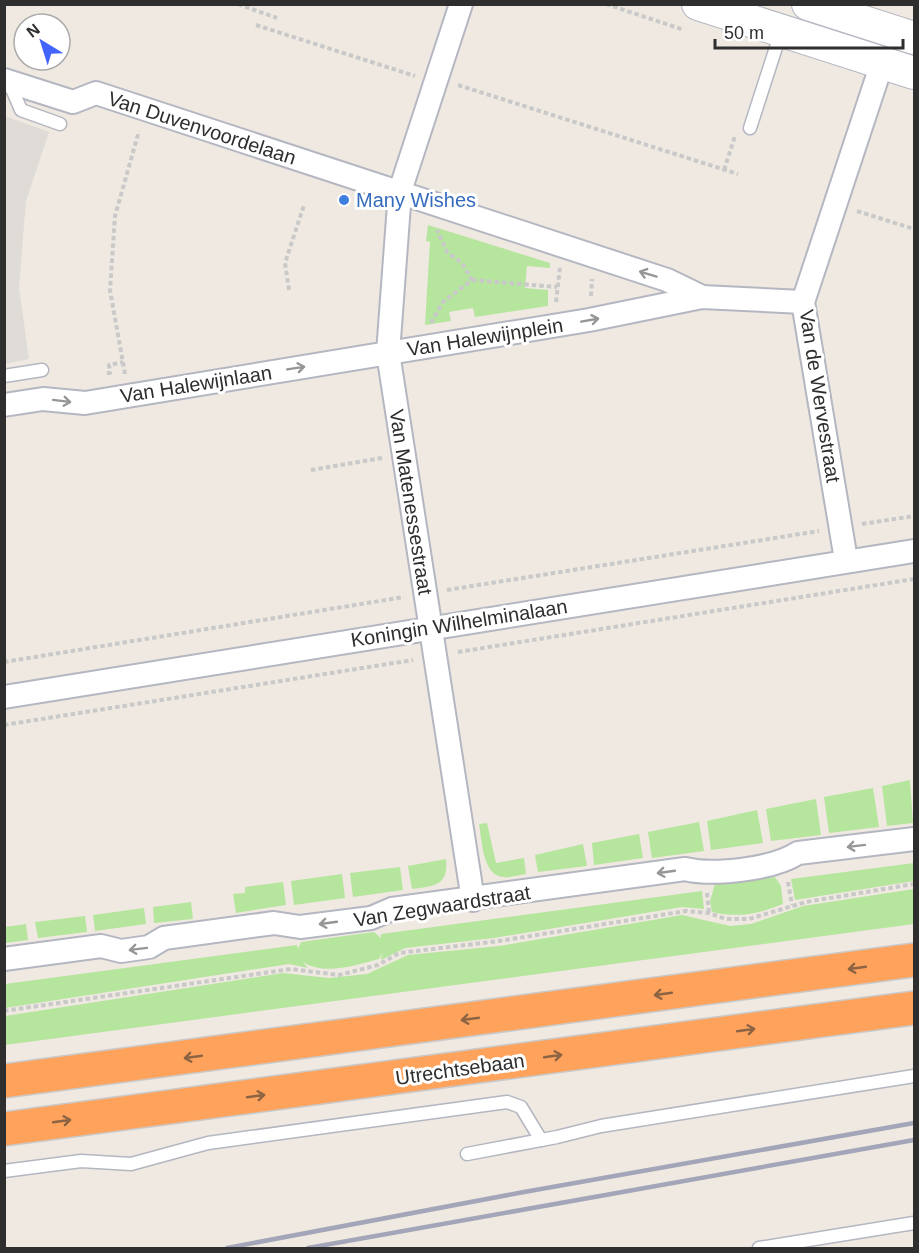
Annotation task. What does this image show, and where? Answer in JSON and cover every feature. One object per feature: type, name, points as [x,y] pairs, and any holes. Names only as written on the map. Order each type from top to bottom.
[{"type":"highway","points":[[4,1081],[915,960]]},
{"type":"highway","name":"Utrechtsebaan","points":[[4,1129],[915,1008]]},
{"type":"main road","points":[[808,4],[915,38]]},
{"type":"main road","points":[[697,19],[781,31],[915,73]]},
{"type":"street","points":[[399,201],[461,4]]},
{"type":"street","name":"Van de Wervestraat","points":[[846,560],[803,302],[882,63]]},
{"type":"street","name":"Van Duvenvoordelaan","points":[[7,81],[73,102],[96,93],[399,201]]},
{"type":"street","name":"Van Halewijnplein","points":[[702,297],[667,280],[562,246],[399,201],[388,353],[589,320],[702,297],[803,302]]},
{"type":"street","name":"Van Halewijnlaan","points":[[4,405],[43,399],[85,403],[388,353]]},
{"type":"street","name":"Van Matenessestraat","points":[[388,353],[473,900]]},
{"type":"street","name":"Koningin Wilhelminalaan","points":[[4,697],[846,560],[915,551]]},
{"type":"street","name":"Van Zegwaardstraat","points":[[4,959],[101,946],[121,951],[149,947],[164,938],[274,923],[300,927],[371,918],[392,909],[473,900],[686,869],[705,873],[784,862],[798,853],[915,838]]},
{"type":"lane","points":[[750,128],[781,31]]},
{"type":"lane","points":[[7,81],[21,110],[60,124]]},
{"type":"lane","points":[[4,376],[42,370]]},
{"type":"lane","points":[[467,1154],[634,1120],[915,1076]]},
{"type":"lane","points":[[4,1171],[81,1161],[131,1164],[208,1143],[501,1103],[511,1103],[521,1107],[541,1140]]},
{"type":"lane","points":[[759,1248],[915,1223]]},
{"type":"path","points":[[238,4],[277,18]]},
{"type":"path","points":[[606,4],[697,19]]},
{"type":"path","points":[[256,26],[738,174]]},
{"type":"path","points":[[724,170],[736,134]]},
{"type":"path","points":[[123,367],[110,290],[115,216],[137,138]]},
{"type":"path","points":[[399,201],[433,221],[447,252],[462,263],[472,280]]},
{"type":"path","points":[[836,204],[915,229]]},
{"type":"path","points":[[289,290],[285,263],[304,205]]},
{"type":"path","points":[[553,326],[562,246]]},
{"type":"path","points":[[589,320],[594,257]]},
{"type":"path","points":[[423,347],[427,330],[443,302],[472,280],[557,287]]},
{"type":"path","points":[[311,470],[404,454]]},
{"type":"path","name":"Koningin Wilhelminalaan","points":[[4,662],[915,516]]},
{"type":"path","points":[[4,1011],[291,969],[339,975],[378,965],[399,953],[499,941],[686,911],[709,913],[726,919],[749,919],[806,902],[915,884]]},
{"type":"green space","points":[[428,225],[550,263],[550,268],[527,266],[525,288],[548,290],[548,306],[475,317],[473,308],[449,312],[451,321],[425,325],[430,242],[426,241]]},
{"type":"green space","points":[[910,780],[913,823],[887,826],[882,786]]},
{"type":"green space","points":[[873,788],[879,827],[829,833],[824,797]]},
{"type":"green space","points":[[816,799],[821,835],[771,841],[766,809]]},
{"type":"green space","points":[[757,810],[763,843],[711,850],[707,821]]},
{"type":"green space","points":[[699,822],[704,851],[652,858],[648,832]]},
{"type":"green space","points":[[487,823],[496,863],[524,858],[526,874],[503,877],[491,870],[484,855],[479,824]]},
{"type":"green space","points":[[639,834],[643,858],[594,865],[592,843]]},
{"type":"green space","points":[[583,844],[587,866],[538,872],[535,855]]},
{"type":"green space","points":[[446,859],[445,875],[442,880],[433,885],[412,889],[408,866]]},
{"type":"green space","points":[[914,863],[914,881],[795,900],[791,879]]},
{"type":"green space","points":[[400,867],[403,890],[353,897],[350,873]]},
{"type":"green space","points":[[342,874],[345,898],[294,905],[291,881]]},
{"type":"green space","points":[[775,877],[781,886],[783,904],[748,914],[731,915],[712,912],[710,901],[715,884]]},
{"type":"green space","points":[[283,882],[286,905],[236,913],[233,894],[245,893],[245,887]]},
{"type":"green space","points":[[914,889],[914,924],[5,1045],[5,1016],[283,973],[329,978],[367,974],[408,955],[499,946],[682,915],[730,926],[751,924],[803,906]]},
{"type":"green space","points":[[702,891],[704,909],[682,907],[494,938],[405,948],[381,960],[382,953],[379,959],[341,968],[321,968],[303,962],[308,968],[289,964],[5,1008],[5,984],[297,945],[298,949],[301,942],[374,932],[381,938],[381,934]]},
{"type":"green space","points":[[191,902],[193,919],[154,923],[153,907]]},
{"type":"green space","points":[[144,908],[146,924],[95,931],[93,915]]},
{"type":"green space","points":[[85,916],[87,932],[38,938],[35,922]]},
{"type":"green space","points":[[26,924],[28,940],[5,943],[5,927]]},
{"type":"shaded area","points":[[5,116],[49,132],[26,201],[19,288],[29,359],[5,364]]},
{"type":"railway","points":[[227,1248],[524,1192],[914,1123]]},
{"type":"railway","points":[[308,1248],[914,1140]]},
{"type":"place","name":"Many Wishes","points":[[344,200]]}]
